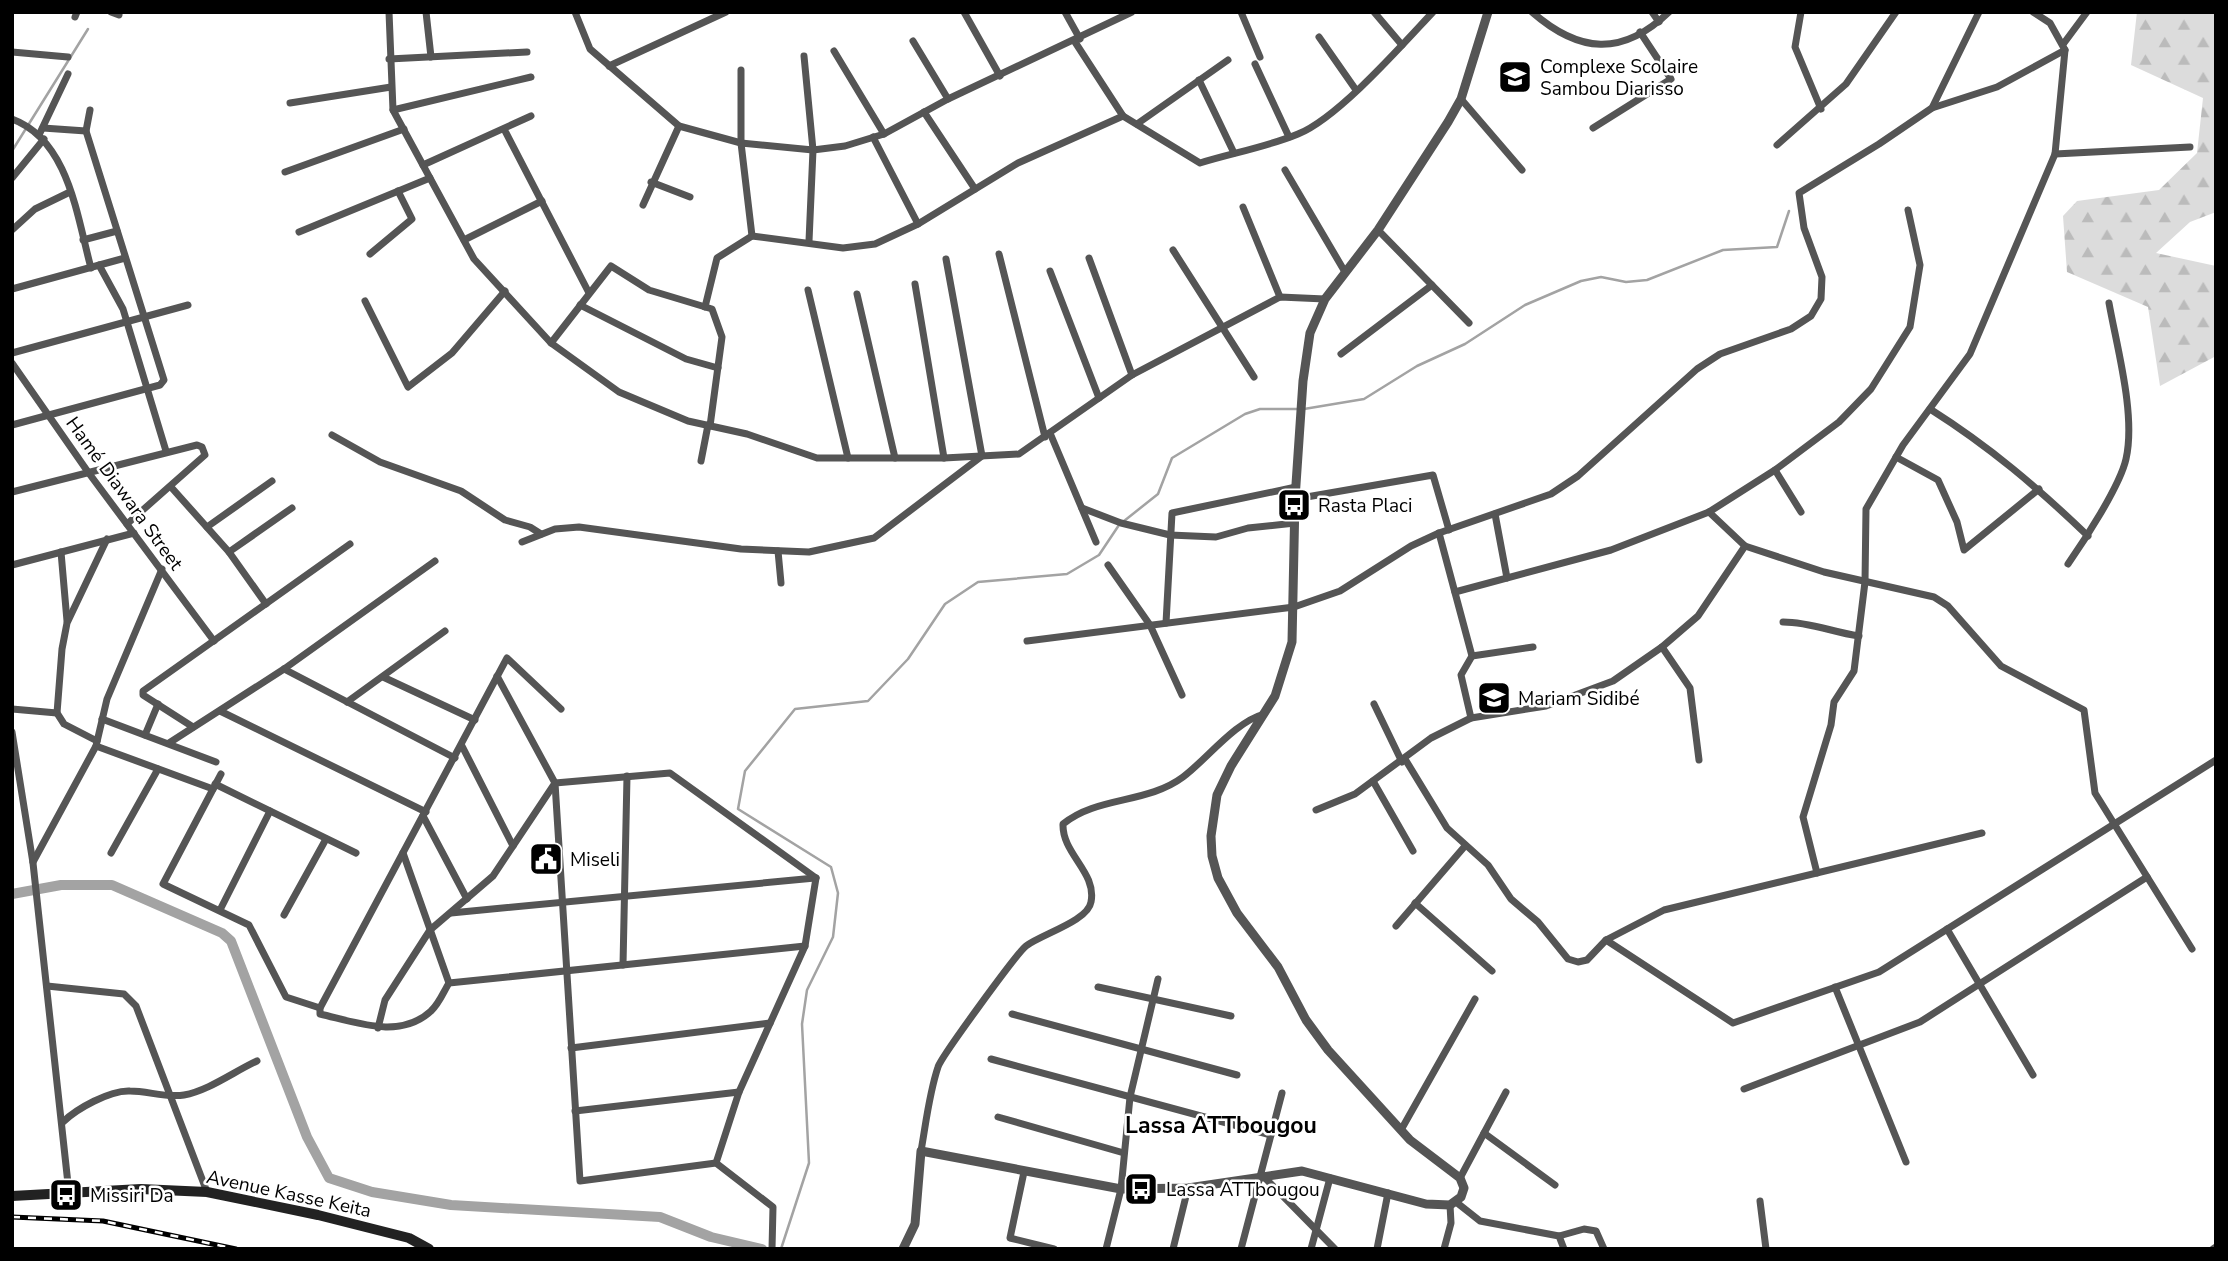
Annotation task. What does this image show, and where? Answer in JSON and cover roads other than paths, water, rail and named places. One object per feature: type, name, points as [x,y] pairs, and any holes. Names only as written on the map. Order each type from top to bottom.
[{"type":"main road","name":"Avenue Kasse Keita","points":[[12,1196],[141,1189],[207,1192],[318,1214],[409,1238],[429,1249]]},
{"type":"street","points":[[389,12],[393,110],[474,259],[551,343],[619,392],[688,421],[747,434],[817,458],[944,458],[1019,454],[1132,375],[1280,297],[1325,299]]},
{"type":"street","points":[[426,12],[431,57]]},
{"type":"street","points":[[575,12],[590,49],[679,126],[741,143],[813,150],[845,146],[884,134],[948,99],[1078,40],[1132,12]]},
{"type":"street","points":[[609,66],[726,12]]},
{"type":"street","points":[[964,12],[1000,76]]},
{"type":"street","points":[[1065,12],[1078,40],[1123,116],[1200,163],[1289,137],[1317,124],[1356,90],[1433,12]]},
{"type":"street","points":[[1241,12],[1260,57]]},
{"type":"street","points":[[1374,12],[1402,45]]},
{"type":"street","points":[[1444,1249],[1453,1204],[1464,1188],[1460,1178],[1421,1150],[1401,1130],[1328,1050],[1306,1020],[1278,967],[1237,913],[1218,878],[1210,836],[1217,795],[1231,766],[1265,713],[1286,669],[1294,607],[1295,499],[1303,382],[1310,332],[1325,299],[1378,230],[1461,99],[1488,12]]},
{"type":"street","points":[[1652,12],[1659,22]]},
{"type":"street","points":[[1534,13],[1554,31],[1584,44],[1617,45],[1659,22],[1669,12]]},
{"type":"street","points":[[1801,12],[1796,47],[1821,109]]},
{"type":"street","points":[[1777,145],[1821,109],[1846,84],[1896,12]]},
{"type":"street","points":[[1932,108],[1979,12]]},
{"type":"street","points":[[1817,873],[1803,817],[1831,725],[1834,702],[1854,671],[1865,582],[1866,509],[1896,457],[1970,354],[2055,154],[2064,47],[2050,23],[2033,12]]},
{"type":"street","points":[[1027,641],[1294,607],[1340,591],[1411,546],[1439,533],[1551,494],[1578,476],[1697,369],[1720,354],[1791,329],[1811,316],[1821,299],[1822,277],[1804,228],[1799,192],[1880,144],[1932,108],[1997,87],[2064,47],[2087,12]]},
{"type":"street","points":[[1593,128],[1671,79],[1640,32]]},
{"type":"street","points":[[1319,37],[1356,90]]},
{"type":"street","points":[[913,40],[948,99]]},
{"type":"street","points":[[834,51],[884,134]]},
{"type":"street","points":[[12,52],[68,57]]},
{"type":"street","points":[[389,59],[527,52]]},
{"type":"street","points":[[804,56],[813,150],[809,242]]},
{"type":"street","points":[[1137,124],[1228,60]]},
{"type":"street","points":[[1255,64],[1289,137]]},
{"type":"street","points":[[741,70],[741,143],[752,236]]},
{"type":"street","points":[[12,178],[42,134],[68,74]]},
{"type":"street","points":[[393,110],[531,77]]},
{"type":"street","points":[[1199,80],[1234,153]]},
{"type":"street","points":[[290,103],[391,88]]},
{"type":"street","points":[[1461,99],[1522,170]]},
{"type":"street","points":[[12,425],[160,385],[164,380],[147,317],[125,258],[86,131],[90,110]]},
{"type":"street","points":[[925,112],[975,190]]},
{"type":"street","points":[[423,165],[531,116]]},
{"type":"street","points":[[705,307],[717,258],[752,236],[843,248],[875,244],[918,224],[1018,163],[1123,116]]},
{"type":"street","points":[[12,119],[42,134],[86,131]]},
{"type":"street","points":[[643,205],[651,182],[679,126]]},
{"type":"street","points":[[504,129],[589,293]]},
{"type":"street","points":[[285,172],[404,130]]},
{"type":"street","points":[[42,134],[61,167],[83,240],[95,267],[127,322],[166,452]]},
{"type":"street","points":[[873,137],[918,224]]},
{"type":"street","points":[[2055,154],[2190,147]]},
{"type":"street","points":[[1284,170],[1345,272]]},
{"type":"street","points":[[299,232],[430,178]]},
{"type":"street","points":[[651,182],[690,197]]},
{"type":"street","points":[[370,254],[412,219],[398,191]]},
{"type":"street","points":[[12,230],[35,209],[70,192]]},
{"type":"street","points":[[464,240],[542,201]]},
{"type":"street","points":[[1243,207],[1280,297]]},
{"type":"street","points":[[1454,592],[1611,550],[1709,512],[1774,470],[1839,422],[1871,389],[1910,327],[1920,265],[1908,210]]},
{"type":"street","points":[[1378,230],[1469,323]]},
{"type":"street","points":[[83,240],[117,231]]},
{"type":"street","points":[[1174,250],[1254,377]]},
{"type":"street","points":[[999,254],[1048,435],[1096,542]]},
{"type":"street","points":[[12,289],[125,258]]},
{"type":"street","points":[[1089,258],[1132,375]]},
{"type":"street","points":[[946,259],[982,456]]},
{"type":"street","points":[[551,343],[611,266],[649,289],[712,309],[722,337],[701,461]]},
{"type":"street","points":[[1050,271],[1099,398]]},
{"type":"street","points":[[915,284],[944,458]]},
{"type":"street","points":[[1341,355],[1432,285]]},
{"type":"street","points":[[808,290],[848,458]]},
{"type":"street","points":[[365,301],[408,387],[452,354],[505,291]]},
{"type":"street","points":[[857,294],[895,458]]},
{"type":"street","points":[[2068,564],[2088,536],[2126,460],[2127,402],[2109,303]]},
{"type":"street","points":[[12,353],[188,305]]},
{"type":"street","points":[[580,305],[686,359],[718,368]]},
{"type":"street","name":"Hamé Diawara Street","points":[[12,363],[88,472],[214,641]]},
{"type":"street","points":[[1930,409],[1981,441],[2039,489],[2088,536]]},
{"type":"street","points":[[332,435],[380,462],[461,491],[505,520],[530,527],[541,534]]},
{"type":"street","points":[[12,492],[197,445],[205,450],[205,455],[127,524]]},
{"type":"street","points":[[522,542],[555,529],[579,527],[633,537],[809,552],[874,538],[982,456]]},
{"type":"street","points":[[1896,457],[1938,480],[1957,522],[1964,550],[2039,489]]},
{"type":"street","points":[[1774,470],[1801,512]]},
{"type":"street","points":[[1295,499],[1433,475],[1449,530]]},
{"type":"street","points":[[207,527],[272,481]]},
{"type":"street","points":[[1166,623],[1172,513],[1296,486]]},
{"type":"street","points":[[171,487],[229,552],[265,604]]},
{"type":"street","points":[[229,552],[292,508]]},
{"type":"street","points":[[1082,508],[1121,523],[1170,535],[1216,537],[1248,528],[1295,523]]},
{"type":"street","points":[[1709,512],[1745,546],[1865,582],[1934,597],[1948,606],[2001,666],[2084,710],[2095,793],[2192,948]]},
{"type":"street","points":[[1495,514],[1507,578]]},
{"type":"street","points":[[12,565],[134,533]]},
{"type":"street","points":[[1439,533],[1472,656],[1461,675],[1471,718]]},
{"type":"street","points":[[107,539],[67,623],[57,713],[64,724],[96,743],[158,769],[214,787],[356,853]]},
{"type":"street","points":[[193,727],[143,695],[143,691],[350,544]]},
{"type":"street","points":[[1316,810],[1355,794],[1431,738],[1471,718],[1546,706],[1613,681],[1662,647],[1698,616],[1745,546]]},
{"type":"street","points":[[778,551],[782,583]]},
{"type":"street","points":[[61,552],[67,623]]},
{"type":"street","points":[[169,743],[284,669],[435,561]]},
{"type":"street","points":[[1108,565],[1150,625],[1182,695]]},
{"type":"street","points":[[33,863],[96,743],[107,699],[162,569]]},
{"type":"street","points":[[1783,622],[1806,622],[1832,632],[1858,636]]},
{"type":"street","points":[[347,702],[445,631]]},
{"type":"street","points":[[1472,656],[1533,647]]},
{"type":"street","points":[[1662,647],[1690,688],[1699,760]]},
{"type":"street","points":[[449,983],[431,1011],[398,1027],[378,1028],[320,1014],[320,1008],[507,658],[561,709]]},
{"type":"street","points":[[284,669],[455,758]]},
{"type":"street","points":[[497,676],[555,783],[580,1181],[716,1163],[773,1207],[775,1230],[772,1249]]},
{"type":"street","points":[[383,677],[475,720]]},
{"type":"street","points":[[145,735],[158,704]]},
{"type":"street","points":[[1374,704],[1403,761],[1447,828],[1488,865],[1511,899],[1538,922],[1568,959],[1587,960],[1606,940],[1664,910],[1982,833]]},
{"type":"street","points":[[12,709],[57,713]]},
{"type":"street","points":[[220,711],[424,814],[467,899]]},
{"type":"street","points":[[903,1249],[915,1224],[921,1151],[939,1064],[1025,947],[1083,916],[1091,904],[1091,890],[1086,873],[1069,852],[1063,837],[1063,824],[1076,814],[1156,791],[1183,777],[1227,738],[1265,713]]},
{"type":"street","points":[[102,719],[216,762]]},
{"type":"street","points":[[12,732],[33,863],[69,1193]]},
{"type":"street","points":[[462,746],[513,846]]},
{"type":"street","points":[[1606,940],[1733,1023],[1878,972],[2216,760]]},
{"type":"street","points":[[111,853],[158,769]]},
{"type":"street","points":[[555,783],[670,773],[816,878]]},
{"type":"street","points":[[221,774],[162,881],[165,887],[249,925],[286,997],[320,1008]]},
{"type":"street","points":[[623,965],[627,776]]},
{"type":"street","points":[[1373,781],[1413,851]]},
{"type":"street","points":[[378,1028],[385,1000],[430,930],[493,876],[555,783]]},
{"type":"street","points":[[220,911],[270,811]]},
{"type":"street","points":[[284,915],[327,839]]},
{"type":"street","points":[[1396,926],[1465,846]]},
{"type":"street","points":[[403,853],[449,983]]},
{"type":"street","points":[[1744,1089],[1920,1022],[2147,877]]},
{"type":"street","points":[[450,914],[816,878]]},
{"type":"street","points":[[716,1163],[739,1092],[804,946],[816,878]]},
{"type":"street","points":[[1415,903],[1492,971]]},
{"type":"street","points":[[1947,929],[2033,1075]]},
{"type":"street","points":[[449,983],[804,946]]},
{"type":"street","points":[[1106,1249],[1121,1189],[1130,1097],[1158,979]]},
{"type":"street","points":[[47,986],[124,994],[136,1006],[207,1192]]},
{"type":"street","points":[[1098,987],[1231,1016]]},
{"type":"street","points":[[1835,987],[1906,1162]]},
{"type":"street","points":[[1401,1130],[1475,999]]},
{"type":"street","points":[[1012,1014],[1237,1075]]},
{"type":"street","points":[[571,1048],[770,1023]]},
{"type":"street","points":[[991,1059],[1271,1135]]},
{"type":"street","points":[[63,1122],[72,1113],[125,1091],[190,1094],[257,1061]]},
{"type":"street","points":[[575,1111],[739,1092]]},
{"type":"street","points":[[1460,1178],[1506,1092]]},
{"type":"street","points":[[1241,1249],[1282,1093]]},
{"type":"street","points":[[998,1117],[1124,1153]]},
{"type":"street","points":[[1484,1133],[1555,1185]]},
{"type":"street","points":[[921,1151],[1121,1189],[1188,1188],[1302,1171],[1426,1204],[1453,1204],[1480,1221],[1559,1236],[1584,1229],[1596,1231],[1604,1249]]},
{"type":"street","points":[[1024,1172],[1010,1238],[1054,1249]]},
{"type":"street","points":[[1262,1176],[1317,1227],[1335,1249]]},
{"type":"street","points":[[1311,1249],[1330,1178]]},
{"type":"street","points":[[1173,1249],[1188,1188]]},
{"type":"street","points":[[1377,1249],[1388,1193]]},
{"type":"street","points":[[1760,1201],[1766,1249]]},
{"type":"street","points":[[1559,1236],[1564,1249]]},
{"type":"waterway","points":[[12,151],[88,29]]},
{"type":"waterway","points":[[1304,409],[1364,399],[1417,366],[1465,344],[1525,305],[1581,281],[1601,277],[1626,282],[1647,280],[1723,250],[1777,247],[1789,211]]},
{"type":"waterway","points":[[1124,521],[1158,494],[1172,458],[1245,414],[1260,409],[1298,409]]},
{"type":"waterway","points":[[781,1249],[809,1163],[802,1024],[807,990],[833,937],[838,893],[831,867],[738,809],[745,771],[795,709],[868,701],[908,659],[945,604],[978,582],[1067,574],[1099,555],[1119,525]]},
{"type":"waterway","points":[[12,894],[61,885],[112,885],[222,933],[231,941],[307,1137],[329,1178],[372,1192],[451,1205],[660,1217],[711,1237],[762,1249]]},
{"type":"railway","points":[[12,1217],[103,1221],[236,1249]]},
{"type":"place","name":"Complexe Scolaire Sambou Diarisso","points":[[1515,77]]},
{"type":"place","name":"Rasta Placi","points":[[1294,505]]},
{"type":"place","name":"Mariam Sidibé","points":[[1494,698]]},
{"type":"place","name":"Miseli","points":[[546,859]]},
{"type":"place","name":"Lassa ATTbougou","points":[[1141,1189]]},
{"type":"place","name":"Missiri Da","points":[[66,1195]]},
{"type":"district","name":"Lassa ATTbougou","points":[[1221,1125]]}]
